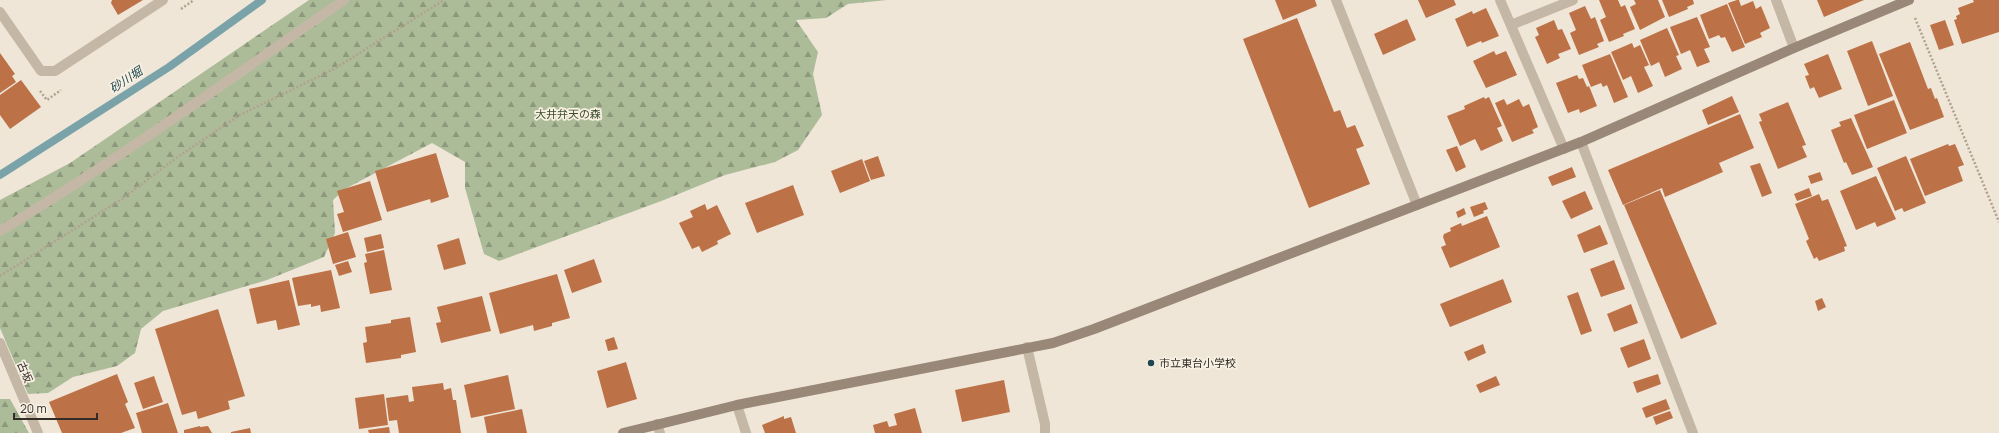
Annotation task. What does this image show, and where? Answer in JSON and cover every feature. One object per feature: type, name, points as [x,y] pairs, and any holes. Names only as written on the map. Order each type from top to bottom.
[{"type":"street","points":[[0,12],[41,71],[56,71],[163,0]]},
{"type":"street","points":[[0,231],[56,197],[157,130],[344,0]]},
{"type":"street","points":[[1336,0],[1417,205]]},
{"type":"street","points":[[1500,0],[1564,149]]},
{"type":"street","points":[[1511,25],[1573,0]]},
{"type":"street","points":[[1776,0],[1794,48]]},
{"type":"street","points":[[623,433],[658,429],[737,405],[1053,343],[1094,329],[1564,149],[1794,48],[1909,0]]},
{"type":"street","points":[[1581,142],[1693,433]]},
{"type":"street","name":"古坂","points":[[0,343],[38,433]]},
{"type":"street","points":[[1027,347],[1045,424],[1045,433]]},
{"type":"street","points":[[737,405],[746,433]]},
{"type":"path","points":[[0,276],[122,199],[176,158],[240,115],[334,69],[444,0]]},
{"type":"path","points":[[1909,0],[1999,222]]},
{"type":"green space","name":"大井弁天の森","points":[[309,0],[887,0],[848,4],[826,18],[796,20],[818,52],[813,74],[822,115],[798,150],[775,162],[725,175],[664,200],[499,261],[484,254],[465,188],[465,162],[432,143],[345,189],[333,200],[335,233],[324,257],[267,280],[163,311],[141,329],[135,353],[117,366],[73,377],[48,393],[28,394],[0,328],[0,200],[70,163]]},
{"type":"green space","points":[[0,399],[10,399],[29,433],[0,433]]},
{"type":"building","points":[[112,0],[143,0],[118,15],[111,3]]},
{"type":"building","points":[[1275,0],[1315,0],[1317,6],[1283,20]]},
{"type":"building","points":[[1418,0],[1454,0],[1456,5],[1426,18]]},
{"type":"building","points":[[1599,0],[1618,0],[1621,7],[1625,5],[1635,29],[1623,34],[1624,36],[1609,42],[1600,20],[1606,17]]},
{"type":"building","points":[[1634,0],[1658,0],[1665,17],[1640,30],[1630,7],[1636,4]]},
{"type":"building","points":[[1662,0],[1693,0],[1694,4],[1687,7],[1688,9],[1669,17]]},
{"type":"building","points":[[1739,0],[1741,6],[1753,1],[1756,9],[1761,6],[1770,28],[1760,33],[1762,37],[1745,44],[1728,3]]},
{"type":"building","points":[[1817,0],[1864,0],[1824,17]]},
{"type":"building","points":[[1973,0],[1999,0],[1999,32],[1962,44],[1954,20],[1957,19],[1956,16],[1960,14],[1958,8],[1974,2]]},
{"type":"building","points":[[1727,4],[1745,47],[1732,52],[1725,37],[1721,38],[1719,35],[1709,39],[1700,15]]},
{"type":"building","points":[[1585,6],[1591,19],[1595,17],[1604,41],[1597,44],[1599,47],[1579,55],[1570,33],[1576,30],[1569,13]]},
{"type":"building","points":[[1486,8],[1499,36],[1467,47],[1455,19],[1472,11],[1473,14]]},
{"type":"building","points":[[1697,17],[1710,47],[1704,49],[1710,62],[1697,67],[1690,50],[1681,54],[1670,27]]},
{"type":"building","points":[[1297,18],[1334,112],[1340,110],[1347,128],[1355,125],[1364,146],[1356,149],[1370,184],[1309,208],[1243,39]]},
{"type":"building","points":[[1407,19],[1416,40],[1383,55],[1374,34]]},
{"type":"building","points":[[1554,20],[1558,30],[1562,29],[1571,49],[1558,54],[1560,58],[1547,64],[1535,37],[1539,35],[1536,28]]},
{"type":"building","points":[[1945,20],[1954,45],[1939,50],[1930,25]]},
{"type":"building","points":[[1667,28],[1679,55],[1676,56],[1682,69],[1665,77],[1659,62],[1651,66],[1640,40]]},
{"type":"building","points":[[1872,41],[1893,96],[1868,106],[1847,51]]},
{"type":"building","points":[[1910,42],[1928,89],[1931,88],[1935,99],[1937,98],[1944,117],[1910,130],[1879,54]]},
{"type":"building","points":[[1632,43],[1634,48],[1640,45],[1649,65],[1644,67],[1653,86],[1638,93],[1631,76],[1623,80],[1611,52]]},
{"type":"building","points":[[1494,51],[1496,55],[1506,51],[1517,75],[1486,88],[1473,61]]},
{"type":"building","points":[[0,53],[15,74],[12,76],[16,82],[0,93]]},
{"type":"building","points":[[1610,54],[1628,97],[1614,103],[1607,85],[1603,87],[1601,83],[1591,87],[1582,65]]},
{"type":"building","points":[[1828,54],[1842,89],[1819,98],[1814,87],[1810,89],[1805,76],[1809,75],[1804,64]]},
{"type":"building","points":[[1577,75],[1579,79],[1583,78],[1587,87],[1589,86],[1597,106],[1580,113],[1579,109],[1568,113],[1556,83]]},
{"type":"building","points":[[21,80],[41,107],[10,129],[0,115],[0,95]]},
{"type":"building","points":[[1732,96],[1739,112],[1708,125],[1702,110]]},
{"type":"building","points":[[1484,97],[1485,99],[1489,97],[1502,126],[1497,128],[1503,141],[1481,151],[1475,139],[1460,146],[1447,116],[1465,109],[1464,106]]},
{"type":"building","points":[[1504,99],[1507,105],[1519,99],[1523,107],[1529,104],[1538,127],[1532,130],[1534,133],[1512,142],[1495,103]]},
{"type":"building","points":[[1894,100],[1907,133],[1867,149],[1854,115]]},
{"type":"building","points":[[1788,102],[1806,145],[1802,146],[1807,157],[1778,169],[1759,122],[1762,121],[1759,114]]},
{"type":"building","points":[[1740,114],[1754,148],[1719,163],[1723,172],[1665,197],[1662,188],[1623,205],[1608,170]]},
{"type":"building","points":[[1851,118],[1873,167],[1852,175],[1846,162],[1844,163],[1831,130],[1841,126],[1839,122]]},
{"type":"building","points":[[1948,144],[1949,146],[1955,144],[1964,165],[1958,167],[1963,181],[1925,196],[1910,159]]},
{"type":"building","points":[[1457,146],[1466,167],[1456,172],[1446,150]]},
{"type":"building","points":[[436,153],[449,197],[431,203],[430,199],[387,212],[375,171]]},
{"type":"building","points":[[878,156],[885,176],[871,180],[864,161]]},
{"type":"building","points":[[1906,156],[1926,203],[1904,212],[1902,208],[1895,211],[1877,168]]},
{"type":"building","points":[[862,159],[870,181],[840,193],[831,171]]},
{"type":"building","points":[[1760,163],[1772,193],[1762,197],[1750,166]]},
{"type":"building","points":[[1572,167],[1576,177],[1552,186],[1548,177]]},
{"type":"building","points":[[1820,172],[1823,180],[1811,184],[1808,176]]},
{"type":"building","points":[[1876,176],[1896,219],[1877,227],[1875,222],[1856,230],[1840,191]]},
{"type":"building","points":[[370,181],[382,220],[343,232],[337,214],[344,212],[337,191]]},
{"type":"building","points":[[793,185],[804,215],[757,233],[745,203]]},
{"type":"building","points":[[1809,188],[1812,196],[1797,201],[1794,194]]},
{"type":"building","points":[[1660,190],[1717,324],[1681,339],[1624,205]]},
{"type":"building","points":[[1585,191],[1593,209],[1571,219],[1562,201]]},
{"type":"building","points":[[1819,194],[1822,201],[1828,199],[1847,246],[1844,247],[1845,251],[1819,261],[1817,257],[1814,259],[1806,241],[1809,239],[1795,204]]},
{"type":"building","points":[[1485,202],[1488,209],[1483,211],[1484,213],[1474,217],[1470,207]]},
{"type":"building","points":[[705,204],[707,210],[717,205],[731,234],[717,241],[718,244],[702,252],[699,246],[692,249],[679,223],[693,217],[690,211]]},
{"type":"building","points":[[1464,208],[1466,214],[1458,218],[1456,212]]},
{"type":"building","points":[[1487,216],[1500,247],[1450,268],[1441,247],[1446,245],[1443,237],[1444,234],[1451,231],[1450,228],[1461,223],[1462,226]]},
{"type":"building","points":[[1600,225],[1608,244],[1584,253],[1577,235]]},
{"type":"building","points":[[348,232],[356,257],[333,264],[326,239]]},
{"type":"building","points":[[381,234],[384,248],[367,252],[364,238]]},
{"type":"building","points":[[459,238],[466,264],[444,270],[437,245]]},
{"type":"building","points":[[384,250],[392,290],[370,294],[364,263],[367,262],[365,254]]},
{"type":"building","points":[[594,259],[602,282],[572,293],[564,270]]},
{"type":"building","points":[[1614,260],[1625,289],[1601,297],[1590,269]]},
{"type":"building","points":[[348,261],[352,272],[339,276],[335,265]]},
{"type":"building","points":[[331,270],[340,308],[321,312],[320,305],[311,307],[311,304],[298,306],[292,278]]},
{"type":"building","points":[[557,274],[570,318],[552,323],[552,326],[534,331],[533,325],[500,334],[489,293]]},
{"type":"building","points":[[1503,279],[1512,302],[1450,327],[1440,304]]},
{"type":"building","points":[[289,280],[300,325],[278,330],[276,320],[257,324],[249,289]]},
{"type":"building","points":[[1578,292],[1592,331],[1581,335],[1567,296]]},
{"type":"building","points":[[482,296],[491,331],[441,343],[436,323],[441,322],[437,307]]},
{"type":"building","points":[[1822,298],[1826,307],[1818,311],[1815,301]]},
{"type":"building","points":[[1631,304],[1638,323],[1614,332],[1607,314]]},
{"type":"building","points":[[218,309],[245,396],[228,401],[230,409],[198,419],[196,411],[182,415],[155,329]]},
{"type":"building","points":[[410,317],[416,352],[401,355],[401,358],[366,363],[363,343],[367,342],[365,327],[391,323],[391,320]]},
{"type":"building","points":[[614,337],[618,349],[608,351],[605,340]]},
{"type":"building","points":[[1644,339],[1651,359],[1628,368],[1620,348]]},
{"type":"building","points":[[1483,344],[1486,353],[1468,361],[1464,352]]},
{"type":"building","points":[[626,362],[637,399],[607,408],[597,371]]},
{"type":"building","points":[[117,374],[128,402],[125,404],[135,428],[121,433],[62,433],[49,402]]},
{"type":"building","points":[[1658,374],[1661,384],[1637,393],[1633,382]]},
{"type":"building","points":[[508,375],[515,409],[471,418],[464,385]]},
{"type":"building","points":[[154,376],[163,402],[143,409],[134,383]]},
{"type":"building","points":[[1496,376],[1500,385],[1480,393],[1476,385]]},
{"type":"building","points":[[1004,380],[1010,412],[962,422],[955,390]]},
{"type":"building","points":[[443,383],[444,390],[451,388],[453,400],[456,400],[461,433],[399,433],[397,420],[389,421],[386,398],[408,395],[409,402],[414,401],[412,387]]},
{"type":"building","points":[[384,394],[388,425],[359,429],[355,398]]},
{"type":"building","points":[[1666,399],[1670,409],[1646,418],[1642,408]]},
{"type":"building","points":[[168,403],[178,433],[142,433],[136,413]]},
{"type":"building","points":[[915,408],[922,433],[875,433],[873,425],[887,421],[889,427],[897,425],[894,414]]},
{"type":"building","points":[[522,409],[527,433],[487,433],[484,417]]},
{"type":"building","points":[[1670,411],[1673,418],[1656,425],[1653,417]]},
{"type":"building","points":[[784,416],[784,419],[791,417],[796,433],[765,433],[762,425]]},
{"type":"building","points":[[200,426],[208,426],[212,433],[184,433],[184,430]]},
{"type":"building","points":[[389,427],[390,433],[369,433],[368,430]]},
{"type":"building","points":[[250,428],[251,433],[231,433],[231,432]]},
{"type":"waterway","name":"砂川堀","points":[[0,175],[169,67],[262,0]]},
{"type":"place","name":"市立東台小学校","points":[[1151,363]]}]
